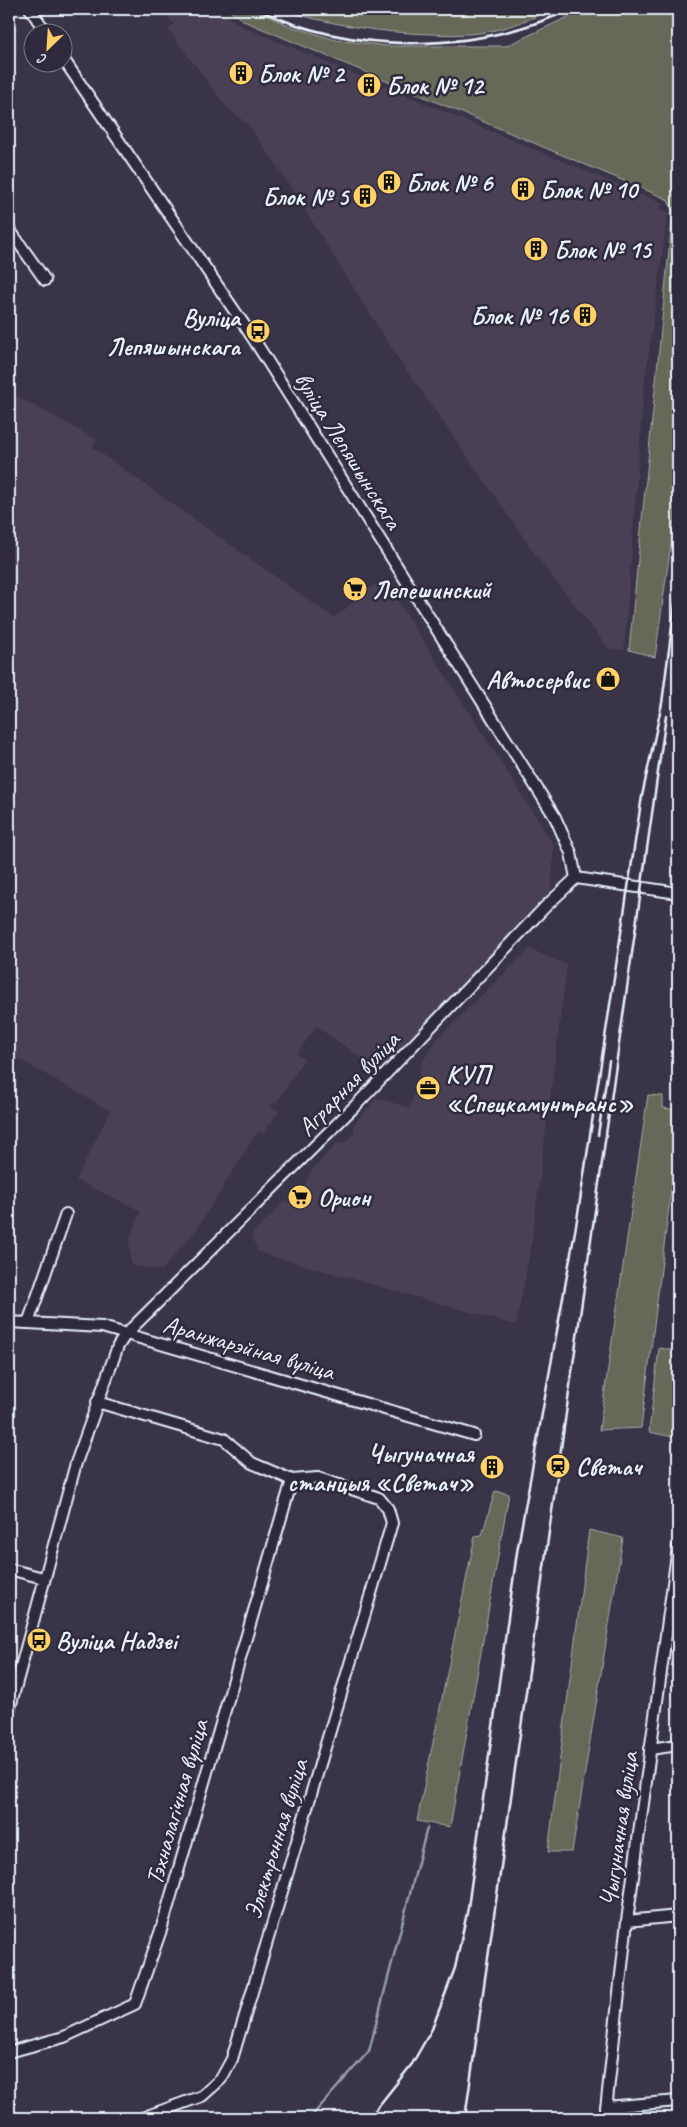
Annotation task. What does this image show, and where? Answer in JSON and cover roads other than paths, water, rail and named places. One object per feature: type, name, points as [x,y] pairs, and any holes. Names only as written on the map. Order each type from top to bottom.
[{"type":"street","points":[[30,9],[39,22]]},
{"type":"street","name":"вуліца Лепяшынскага","points":[[72,72],[251,335],[555,817],[571,853],[576,878]]},
{"type":"street","points":[[9,228],[45,280]]},
{"type":"street","points":[[576,878],[678,893]]},
{"type":"street","name":"Аграрная вуліца","points":[[9,1711],[43,1578],[76,1463],[110,1364],[126,1334],[254,1209],[546,906],[576,878]]},
{"type":"street","points":[[28,1324],[66,1214]]},
{"type":"street","name":"Аранжарэйная вуліца","points":[[9,1322],[102,1327],[295,1381],[474,1435]]},
{"type":"street","points":[[97,1402],[224,1439],[252,1463],[292,1480]]},
{"type":"street","name":"Электронная вуліца","points":[[142,2118],[202,2096],[221,2079],[232,2059],[392,1523],[388,1509],[379,1498],[318,1478],[292,1480]]},
{"type":"street","name":"Тэхналагічная вуліца","points":[[9,2052],[64,2037],[135,2004],[161,1930],[292,1480]]},
{"type":"street","name":"Чыгуначная вуліца","points":[[605,2118],[627,1921],[678,1547]]},
{"type":"street","points":[[9,1569],[43,1578]]},
{"type":"street","points":[[650,1749],[678,1746]]},
{"type":"street","points":[[627,1921],[678,1916]]},
{"type":"street","points":[[606,2107],[678,2100]]},
{"type":"waterway","points":[[310,2118],[369,2051],[427,1828]]},
{"type":"railway","points":[[257,9],[294,24],[333,35],[373,41],[414,43],[455,41],[495,34],[534,24],[571,9]]},
{"type":"railway","points":[[369,2118],[412,2064],[432,2029],[455,1968],[468,1908],[517,1552],[577,1220],[642,796],[662,703],[678,581]]},
{"type":"railway","points":[[465,2118],[666,716]]},
{"type":"railway","points":[[598,1135],[609,1061]]},
{"type":"place","name":"Блок № 2","points":[[241,73]]},
{"type":"place","name":"Блок № 12","points":[[369,85]]},
{"type":"place","name":"Блок № 6","points":[[389,182]]},
{"type":"place","name":"Блок № 10","points":[[523,189]]},
{"type":"place","name":"Блок № 5","points":[[365,196]]},
{"type":"place","name":"Блок № 15","points":[[536,249]]},
{"type":"place","name":"Блок № 16","points":[[585,315]]},
{"type":"place","name":"Вуліца Лепяшынскага","points":[[258,331]]},
{"type":"place","name":"Лепешинский","points":[[355,589]]},
{"type":"place","name":"Автосервис","points":[[608,679]]},
{"type":"place","name":"КУП «Спецкамунтранс»","points":[[428,1088]]},
{"type":"place","name":"Орион","points":[[300,1197]]},
{"type":"place","name":"Светач","points":[[558,1466]]},
{"type":"place","name":"Чыгуначная станцыя «Светач»","points":[[492,1467]]},
{"type":"place","name":"Вуліца Надзеі","points":[[39,1640]]}]
